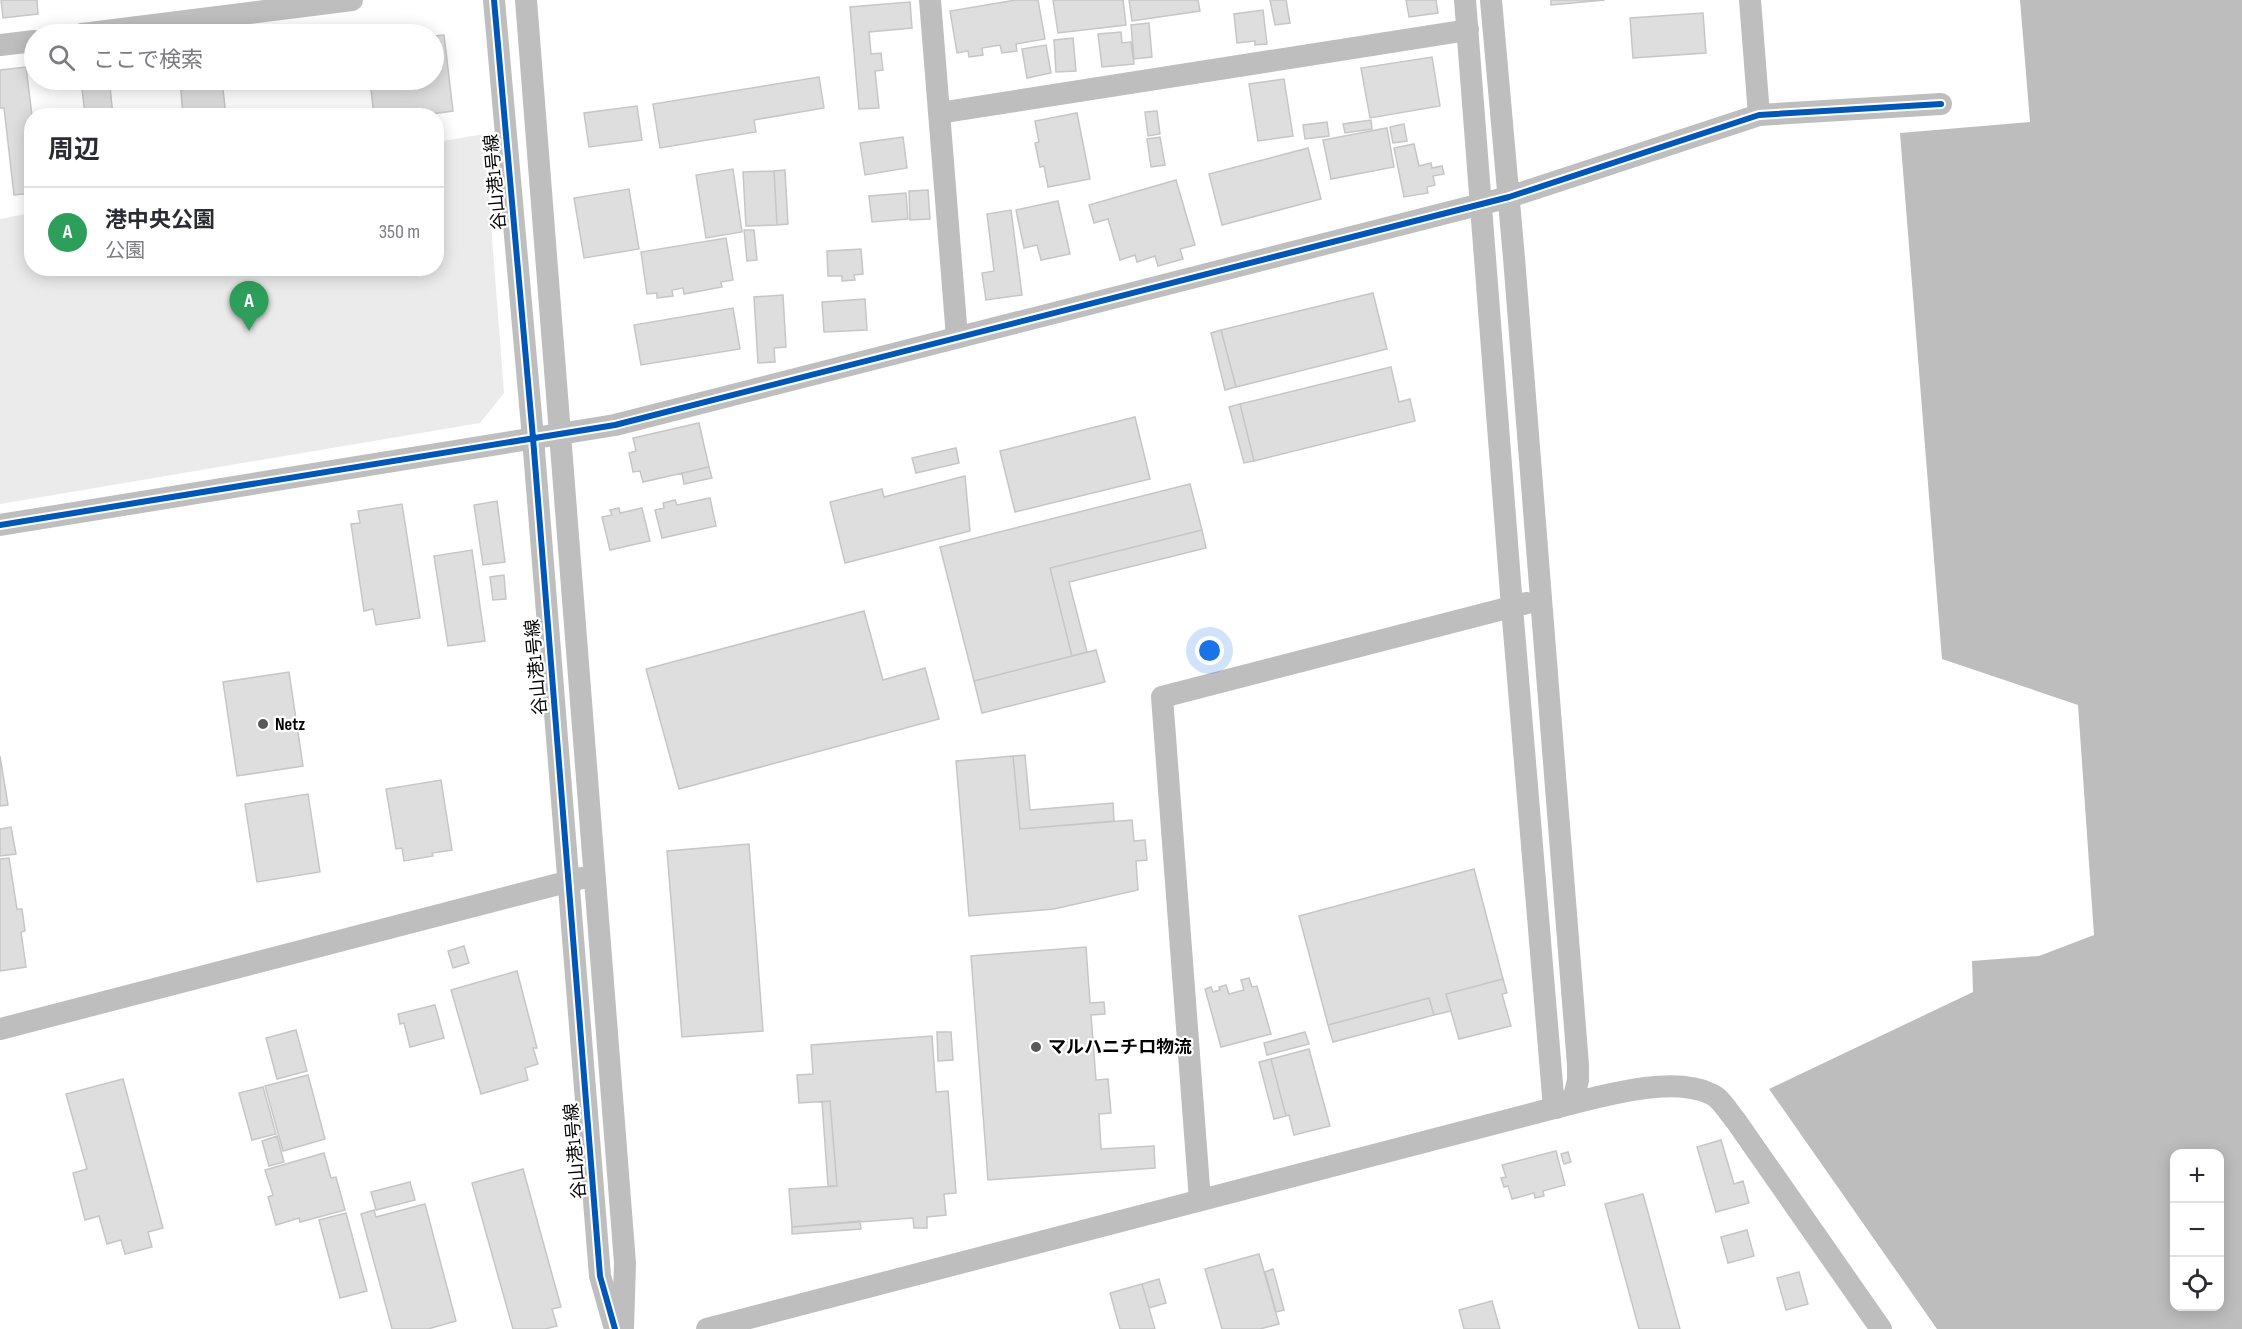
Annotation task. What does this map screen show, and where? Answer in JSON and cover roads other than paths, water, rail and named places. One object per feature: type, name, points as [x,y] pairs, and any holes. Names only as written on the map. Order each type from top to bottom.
[{"type":"street","points":[[161,24],[352,0]]},
{"type":"street","name":"谷山港1号線","points":[[494,0],[533,438],[600,1276],[615,1329]]},
{"type":"street","points":[[526,0],[626,1263],[623,1329]]},
{"type":"street","points":[[930,0],[957,337]]},
{"type":"street","points":[[1465,0],[1554,1108]]},
{"type":"street","points":[[1491,0],[1509,197],[1578,1065],[1578,1080],[1574,1097],[1554,1108]]},
{"type":"street","points":[[1750,0],[1760,115]]},
{"type":"street","points":[[939,113],[1468,30]]},
{"type":"street","points":[[0,45],[24,41]]},
{"type":"street","points":[[0,525],[615,425],[1509,197],[1760,115],[1941,104]]},
{"type":"street","points":[[1200,1200],[1162,697],[1540,600]]},
{"type":"street","points":[[0,1029],[594,875]]},
{"type":"street","points":[[707,1329],[1554,1108],[1631,1090],[1691,1087],[1713,1095],[1737,1121],[1881,1329]]},
{"type":"place","name":"港中央公園","points":[[249,331]]},
{"type":"place","name":"Netz","points":[[263,724]]},
{"type":"place","name":"マルハニチロ物流","points":[[1036,1047]]}]
